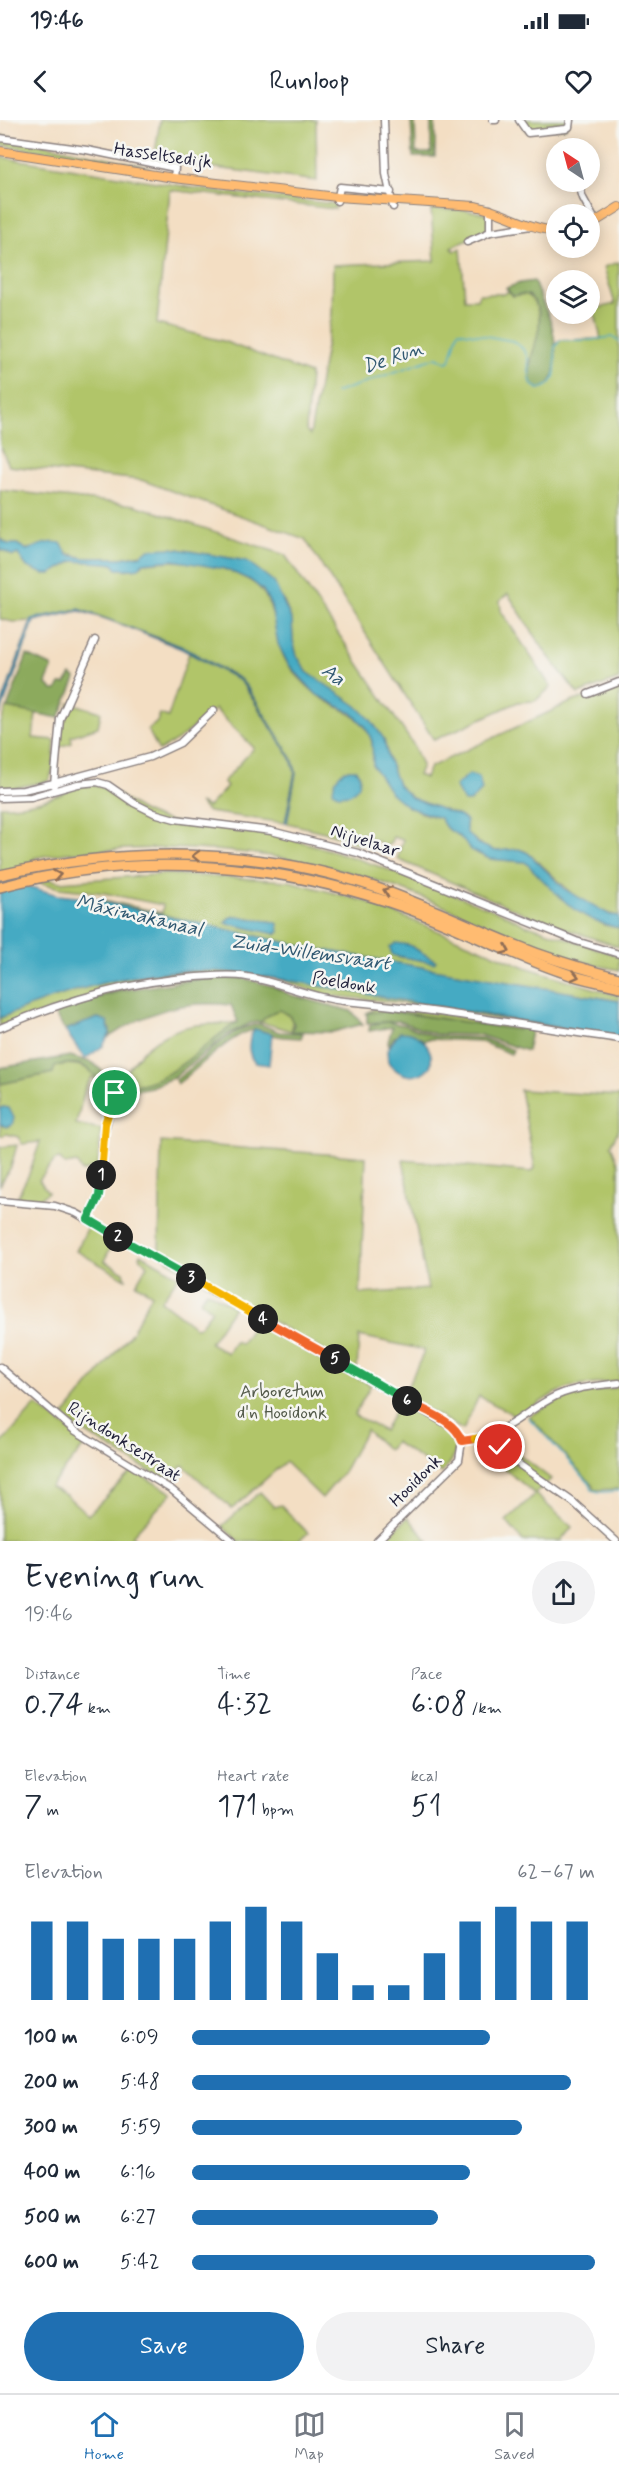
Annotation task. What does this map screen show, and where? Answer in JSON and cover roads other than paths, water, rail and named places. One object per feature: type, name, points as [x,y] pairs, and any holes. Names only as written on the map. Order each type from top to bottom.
[{"type":"highway","points":[[3,874],[52,863],[126,856],[189,855],[233,858],[297,867],[374,887],[535,952],[619,978]]},
{"type":"highway","points":[[0,887],[83,870],[145,865],[251,869],[309,879],[371,896],[409,909],[564,973],[619,987]]},
{"type":"main road","name":"Hasseltsedijk","points":[[0,146],[337,199],[393,204],[458,204],[490,208],[531,226],[546,229]]},
{"type":"main road","name":"Hasseltsedijk","points":[[0,151],[175,173]]},
{"type":"main road","points":[[600,219],[619,207]]},
{"type":"street","points":[[384,120],[386,174],[393,204]]},
{"type":"street","points":[[519,120],[528,133],[566,129],[569,127],[570,120]]},
{"type":"street","name":"Hasseltsedijk","points":[[0,138],[87,150],[175,173]]},
{"type":"street","name":"Hasseltsedijk","points":[[337,199],[339,187],[391,192]]},
{"type":"street","points":[[489,232],[490,208]]},
{"type":"street","points":[[466,242],[489,232],[531,226]]},
{"type":"street","points":[[52,791],[60,719],[95,640]]},
{"type":"street","points":[[588,694],[619,682]]},
{"type":"street","points":[[0,791],[23,790],[54,783],[166,751],[180,743],[214,710]]},
{"type":"street","points":[[0,798],[31,796],[78,784],[97,782],[98,771]]},
{"type":"street","name":"Nijvelaar","points":[[97,782],[108,785],[144,808],[175,819],[271,831],[358,853],[576,941],[619,954]]},
{"type":"street","name":"Poeldonk","points":[[0,1028],[54,1006],[116,988],[169,980],[230,975],[256,979],[322,998],[394,1005],[619,1039]]},
{"type":"street","points":[[88,1219],[99,1196],[103,1137],[115,1093]]},
{"type":"street","points":[[0,1201],[56,1206],[88,1219],[446,1422],[457,1431],[462,1441],[494,1435],[550,1399],[567,1391],[619,1383]]},
{"type":"street","name":"Rijndonksestraat","points":[[0,1367],[74,1430],[172,1490],[233,1541]]},
{"type":"street","points":[[494,1435],[504,1454],[573,1502],[616,1541]]},
{"type":"street","name":"Hooidonk","points":[[377,1541],[454,1467],[462,1452],[462,1441]]},
{"type":"street","points":[[384,1534],[389,1541]]},
{"type":"water","points":[[0,539],[27,550],[47,543],[61,543],[68,555],[84,558],[121,558],[141,555],[149,549],[172,548],[247,561],[274,582],[292,621],[293,641],[297,656],[307,672],[357,706],[371,720],[384,739],[398,785],[412,798],[459,816],[466,821],[466,832],[479,844],[495,851],[519,849],[528,853],[566,890],[610,915],[619,916],[619,928],[603,924],[577,911],[556,894],[525,862],[490,859],[472,851],[459,836],[446,828],[440,818],[408,807],[390,792],[373,766],[372,741],[365,726],[352,713],[317,695],[288,664],[278,644],[271,606],[263,590],[250,580],[225,569],[173,560],[143,563],[139,568],[131,569],[117,569],[113,564],[108,563],[73,561],[51,574],[44,574],[27,567],[18,554],[13,556],[0,549]]},
{"type":"water","points":[[79,609],[104,618],[79,611],[34,621],[0,715],[0,709],[32,619]]},
{"type":"water","points":[[114,622],[183,647],[240,679],[247,687],[292,758],[296,772],[287,823],[285,823],[295,772],[291,758],[246,688],[239,680],[182,649]]},
{"type":"water","points":[[345,770],[356,770],[360,776],[359,786],[350,794],[338,795],[333,791],[334,784]]},
{"type":"water","points":[[469,774],[479,777],[482,790],[470,802],[464,802],[455,786]]},
{"type":"water","points":[[0,878],[58,895],[100,899],[103,902],[311,948],[619,1001],[619,1037],[287,980],[215,971],[166,972],[102,983],[40,1002],[0,1018]]},
{"type":"water","points":[[235,916],[275,922],[278,924],[279,932],[275,934],[225,923],[229,918]]},
{"type":"water","points":[[396,943],[409,945],[436,961],[434,963],[392,955],[390,947]]},
{"type":"water","points":[[98,1018],[107,1021],[110,1033],[103,1046],[85,1059],[65,1030]]},
{"type":"water","points":[[255,1029],[272,1034],[269,1065],[255,1063],[250,1055],[249,1042]]},
{"type":"water","points":[[400,1032],[413,1034],[428,1047],[431,1060],[430,1067],[425,1071],[414,1076],[403,1074],[388,1062],[387,1050]]},
{"type":"water","points":[[9,1108],[14,1118],[12,1125],[6,1127],[0,1124],[0,1109]]},
{"type":"waterway","name":"De Run","points":[[335,393],[437,357],[446,362],[450,361],[458,331],[513,341],[520,346],[527,356],[532,385],[539,389],[546,387],[553,379],[555,347],[560,340],[612,337],[619,341]]},
{"type":"waterway","points":[[528,1417],[590,1484],[592,1490],[619,1491]]},
{"type":"water label","name":"Aa","points":[[333,675]]},
{"type":"water label","name":"Máximakanaal","points":[[139,916]]},
{"type":"water label","name":"Zuid-Willemsvaart","points":[[310,953]]},
{"type":"park label","name":"Arboretum d'n Hooidonk","points":[[282,1402]]}]
